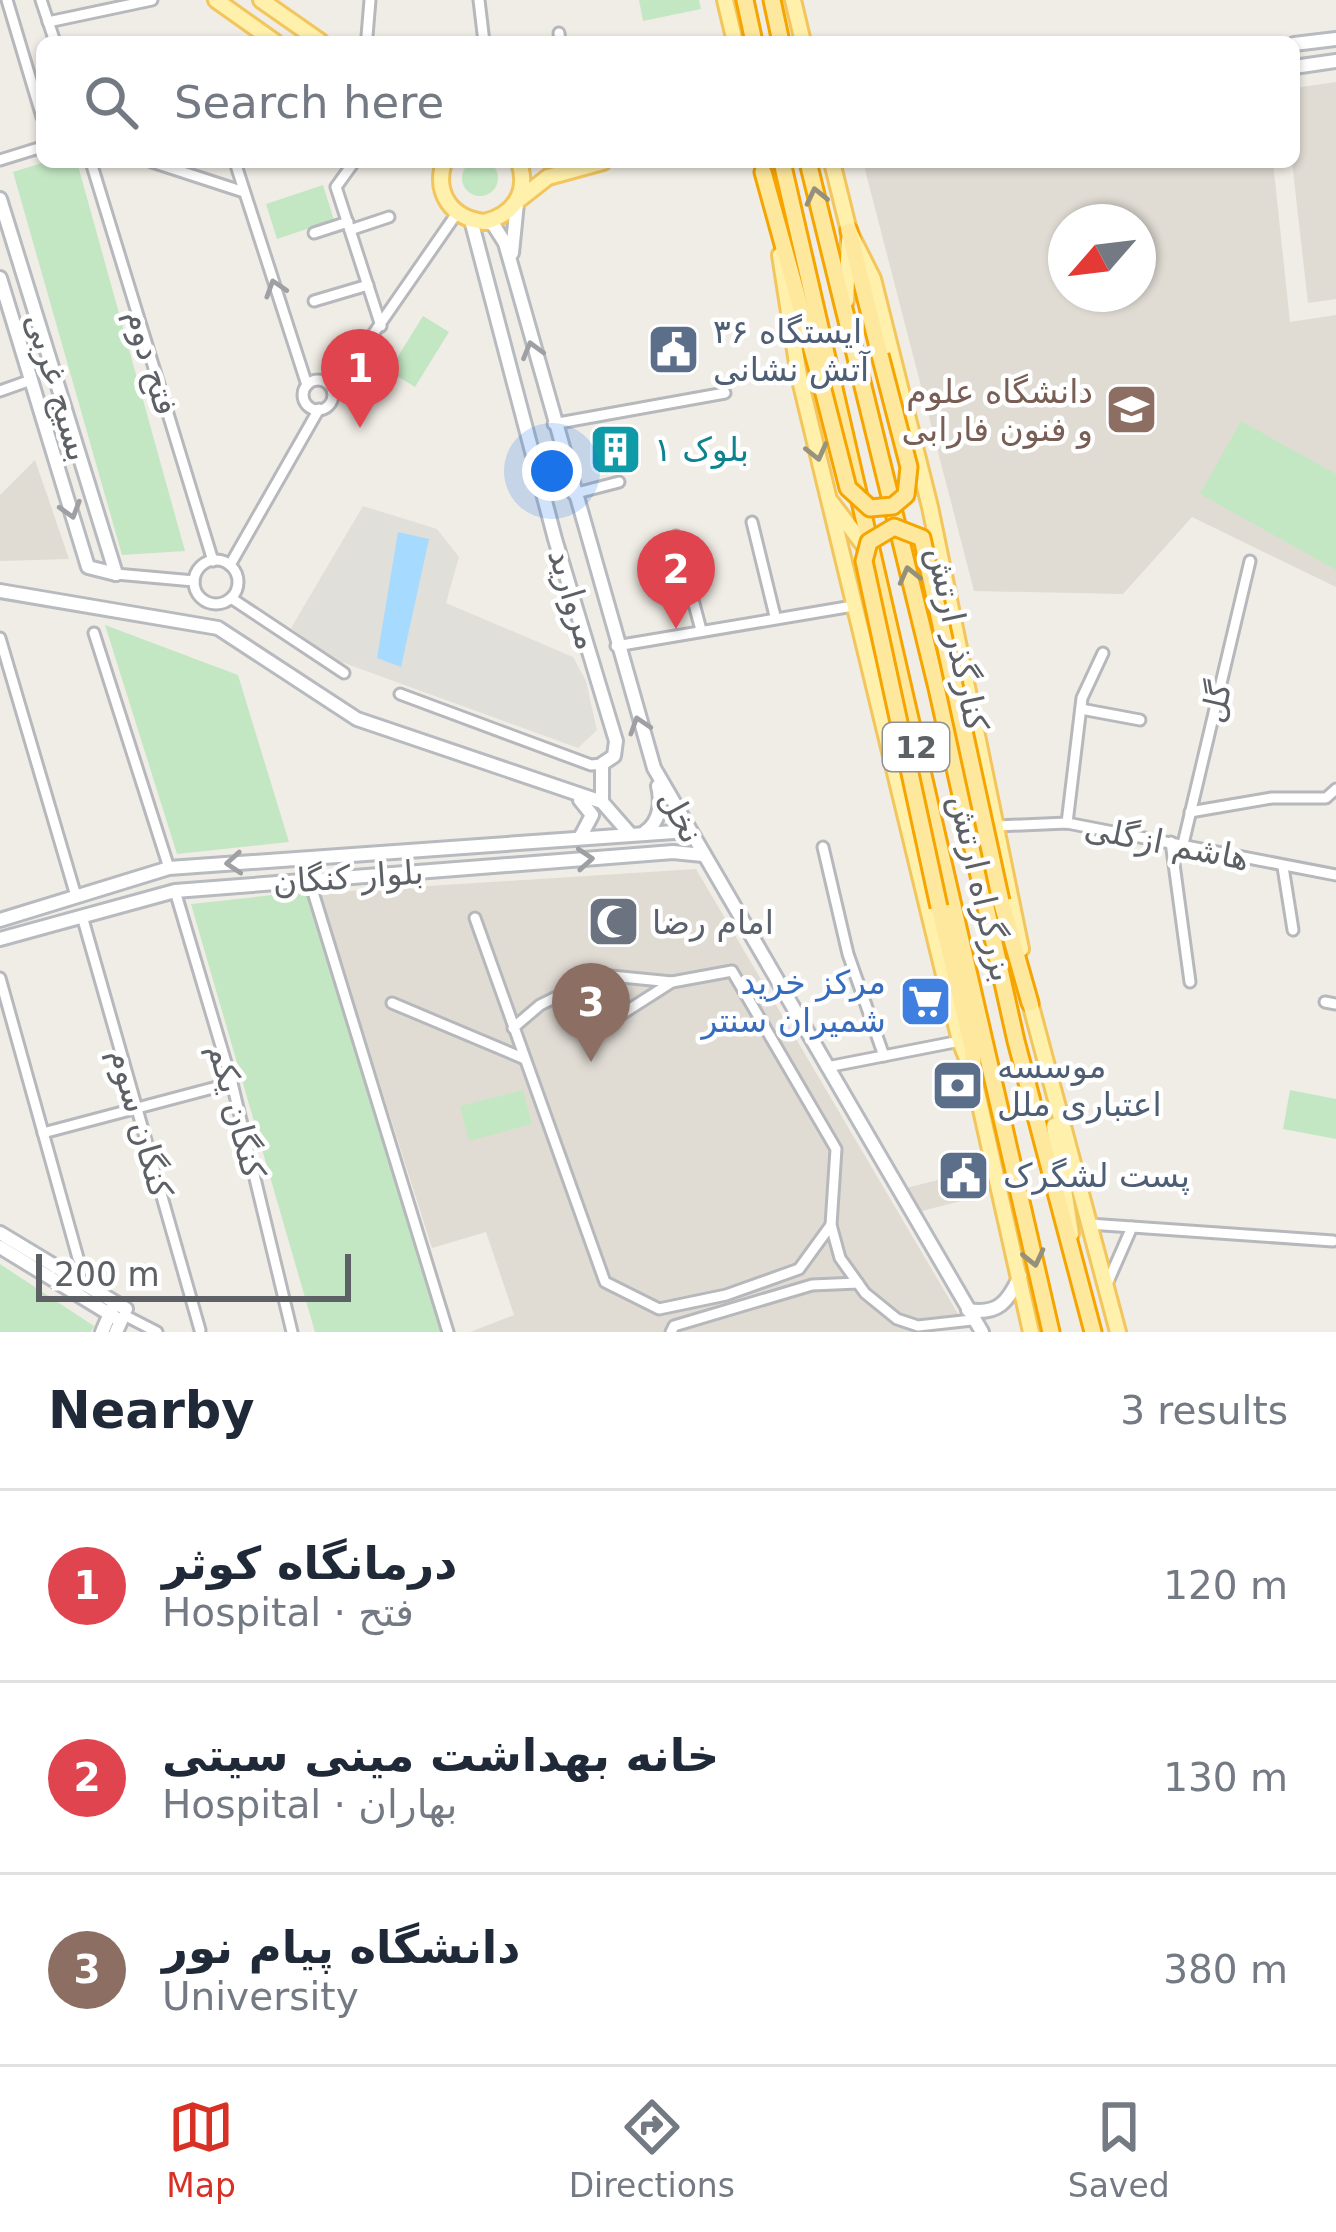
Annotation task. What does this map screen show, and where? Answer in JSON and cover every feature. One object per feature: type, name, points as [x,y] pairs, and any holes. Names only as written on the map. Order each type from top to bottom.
[{"type":"highway","points":[[745,0],[753,36]]},
{"type":"highway","points":[[772,0],[780,36]]},
{"type":"highway","points":[[762,168],[850,493],[869,508],[893,506],[906,495],[910,474],[849,231]]},
{"type":"highway","name":"بزرگراه ارتش","points":[[783,168],[1051,1332]]},
{"type":"highway","name":"بزرگراه ارتش","points":[[809,168],[1090,1332]]},
{"type":"highway","points":[[973,1074],[974,1051],[864,561],[868,542],[894,527],[922,538],[1001,901],[1030,1004]]},
{"type":"main road","points":[[216,0],[267,36]]},
{"type":"main road","points":[[261,0],[312,36]]},
{"type":"main road","points":[[725,0],[734,36]]},
{"type":"main road","points":[[794,0],[802,36]]},
{"type":"main road","points":[[1300,43],[1336,39]]},
{"type":"main road","points":[[1300,66],[1336,61]]},
{"type":"main road","points":[[435,168],[470,218],[499,231],[512,272]]},
{"type":"main road","points":[[440,180],[443,168]]},
{"type":"main road","points":[[512,272],[517,203],[523,186],[520,168]]},
{"type":"main road","points":[[470,218],[508,213],[548,177],[581,168]]},
{"type":"main road","points":[[762,168],[799,376],[959,1041],[973,1074],[1031,1332]]},
{"type":"main road","name":"کنارگذر ارتش","points":[[833,168],[849,231],[873,279],[925,484],[1030,1004],[1118,1332]]},
{"type":"main road","name":"بسیج غربی","points":[[0,199],[116,574]]},
{"type":"main road","name":"مروارید","points":[[470,218],[555,539],[616,741],[614,756],[602,764],[602,802]]},
{"type":"main road","points":[[845,318],[849,231]]},
{"type":"main road","name":"نخل","points":[[512,272],[654,768],[974,1321]]},
{"type":"main road","name":"بسیج غربی","points":[[0,278],[88,567],[116,574]]},
{"type":"main road","points":[[828,497],[873,556]]},
{"type":"main road","points":[[0,591],[218,628],[357,718],[602,802],[637,833],[652,827],[662,802],[654,768]]},
{"type":"main road","points":[[574,795],[592,815],[581,836]]},
{"type":"main road","name":"بلوار کنگان","points":[[0,920],[169,868],[688,831]]},
{"type":"main road","points":[[661,832],[680,840],[681,848],[673,852]]},
{"type":"main road","points":[[534,840],[534,863]]},
{"type":"main road","name":"بلوار کنگان","points":[[0,940],[175,891],[673,852],[703,855]]},
{"type":"main road","points":[[169,868],[175,891]]},
{"type":"main road","points":[[1030,1004],[1070,1208],[1074,1275]]},
{"type":"main road","points":[[0,1233],[119,1316]]},
{"type":"main road","points":[[0,1247],[119,1316]]},
{"type":"main road","points":[[974,1321],[1010,1299],[1020,1276]]},
{"type":"main road","points":[[102,1332],[119,1316]]},
{"type":"street","points":[[7,0],[36,92]]},
{"type":"street","points":[[41,0],[53,36]]},
{"type":"street","points":[[48,22],[152,0]]},
{"type":"street","points":[[367,36],[370,0]]},
{"type":"street","points":[[479,0],[483,36]]},
{"type":"street","points":[[0,160],[36,149]]},
{"type":"street","name":"فتح دوم","points":[[94,168],[213,561]]},
{"type":"street","points":[[170,168],[244,192]]},
{"type":"street","points":[[237,168],[308,385],[306,403],[319,410]]},
{"type":"street","points":[[350,168],[337,187],[382,326]]},
{"type":"street","points":[[314,233],[389,217]]},
{"type":"street","points":[[230,565],[319,410],[328,405],[382,326],[470,218]]},
{"type":"street","points":[[314,301],[368,285]]},
{"type":"street","points":[[0,391],[31,380]]},
{"type":"street","points":[[308,385],[325,381],[333,392]]},
{"type":"street","points":[[553,424],[724,393]]},
{"type":"street","points":[[573,494],[619,482]]},
{"type":"street","points":[[752,522],[775,616]]},
{"type":"street","points":[[676,536],[701,630]]},
{"type":"street","points":[[230,565],[213,561],[199,568],[194,581],[198,595],[210,603],[230,598],[344,673]]},
{"type":"street","name":"گل","points":[[1177,843],[1190,812],[1250,561]]},
{"type":"street","points":[[230,565],[238,582],[230,598]]},
{"type":"street","points":[[116,574],[194,581]]},
{"type":"street","points":[[616,646],[853,606]]},
{"type":"street","points":[[94,633],[169,868]]},
{"type":"street","points":[[0,638],[76,896]]},
{"type":"street","points":[[1067,824],[1081,710],[1102,653]]},
{"type":"street","points":[[400,694],[590,765],[602,764]]},
{"type":"street","points":[[1081,710],[1140,720]]},
{"type":"street","points":[[1190,812],[1272,798],[1326,798],[1336,789]]},
{"type":"street","name":"هاشم ازگلی","points":[[997,826],[1067,824],[1336,875]]},
{"type":"street","points":[[1177,843],[1190,982]]},
{"type":"street","points":[[823,847],[848,954],[884,1056]]},
{"type":"street","points":[[1283,867],[1293,930]]},
{"type":"street","points":[[309,879],[448,1332]]},
{"type":"street","name":"کنگان یکم","points":[[175,891],[232,1084],[292,1332]]},
{"type":"street","name":"کنگان سوم","points":[[82,916],[200,1330]]},
{"type":"street","points":[[475,918],[605,1282],[659,1309],[726,1295],[800,1269],[831,1225]]},
{"type":"street","points":[[513,1028],[540,1005],[602,975],[672,982],[732,971],[836,1149],[831,1225],[840,1258],[858,1283],[897,1319],[917,1326],[974,1321]]},
{"type":"street","points":[[0,978],[78,1258]]},
{"type":"street","points":[[586,1037],[672,982]]},
{"type":"street","points":[[392,1003],[525,1059]]},
{"type":"street","points":[[0,1038],[16,1034]]},
{"type":"street","points":[[826,1067],[959,1041]]},
{"type":"street","points":[[43,1133],[232,1084]]},
{"type":"street","points":[[1089,1224],[1335,1242]]},
{"type":"street","points":[[1106,1289],[1132,1227]]},
{"type":"street","points":[[671,1332],[674,1326],[812,1285],[858,1283]]},
{"type":"street","points":[[119,1316],[157,1332]]},
{"type":"shaded area","points":[[1336,82],[1336,299],[1308,303],[1293,168],[1300,168],[1300,87]]},
{"type":"shaded area","name":"دانشگاه علوم و فنون فارابی","points":[[865,168],[1274,168],[1290,322],[1336,315],[1336,587],[1192,517],[1123,594],[974,591]]},
{"type":"shaded area","points":[[35,460],[69,559],[0,561],[0,495]]},
{"type":"shaded area","points":[[363,506],[437,529],[459,557],[446,603],[573,657],[586,681],[597,730],[578,748],[333,659],[291,628]]},
{"type":"shaded area","points":[[696,869],[964,1324],[927,1332],[470,1332],[514,1315],[486,1232],[432,1248],[319,893]]},
{"type":"shaded area","points":[[970,1172],[977,1197],[914,1213],[898,1190]]},
{"type":"green space","points":[[639,0],[699,0],[701,9],[643,21]]},
{"type":"green space","points":[[36,165],[79,168],[185,551],[122,555],[13,172]]},
{"type":"green space","points":[[465,168],[497,171],[497,185],[487,195],[473,195],[463,185]]},
{"type":"green space","points":[[323,185],[334,220],[277,239],[266,204]]},
{"type":"green space","points":[[423,316],[449,332],[415,387],[389,371]]},
{"type":"green space","points":[[1241,421],[1336,474],[1336,570],[1200,494]]},
{"type":"green space","points":[[105,625],[238,675],[289,842],[177,854]]},
{"type":"green space","points":[[310,891],[442,1332],[315,1332],[191,904]]},
{"type":"green space","points":[[523,1090],[532,1124],[469,1141],[460,1106]]},
{"type":"green space","points":[[1290,1090],[1336,1099],[1336,1139],[1283,1129]]},
{"type":"green space","points":[[0,1264],[94,1326],[91,1332],[0,1332]]},
{"type":"water","points":[[398,532],[429,539],[401,667],[377,658]]},
{"type":"place","name":"ایستگاه ۳۶ آتش نشانی","points":[[674,350]]},
{"type":"place","name":"دانشگاه علوم و فنون فارابی","points":[[1132,410]]},
{"type":"place","name":"درمانگاه کوثر","points":[[360,428]]},
{"type":"place","name":"۱ بلوک","points":[[615,449]]},
{"type":"place","name":"خانه بهداشت مینی سیتی","points":[[676,629]]},
{"type":"place","name":"امام رضا","points":[[613,922]]},
{"type":"place","name":"مرکز خرید شمیران سنتر","points":[[925,1001]]},
{"type":"place","name":"دانشگاه پیام نور","points":[[591,1062]]},
{"type":"place","name":"موسسه اعتباری ملل","points":[[958,1085]]},
{"type":"place","name":"پست لشگرک","points":[[964,1175]]}]
